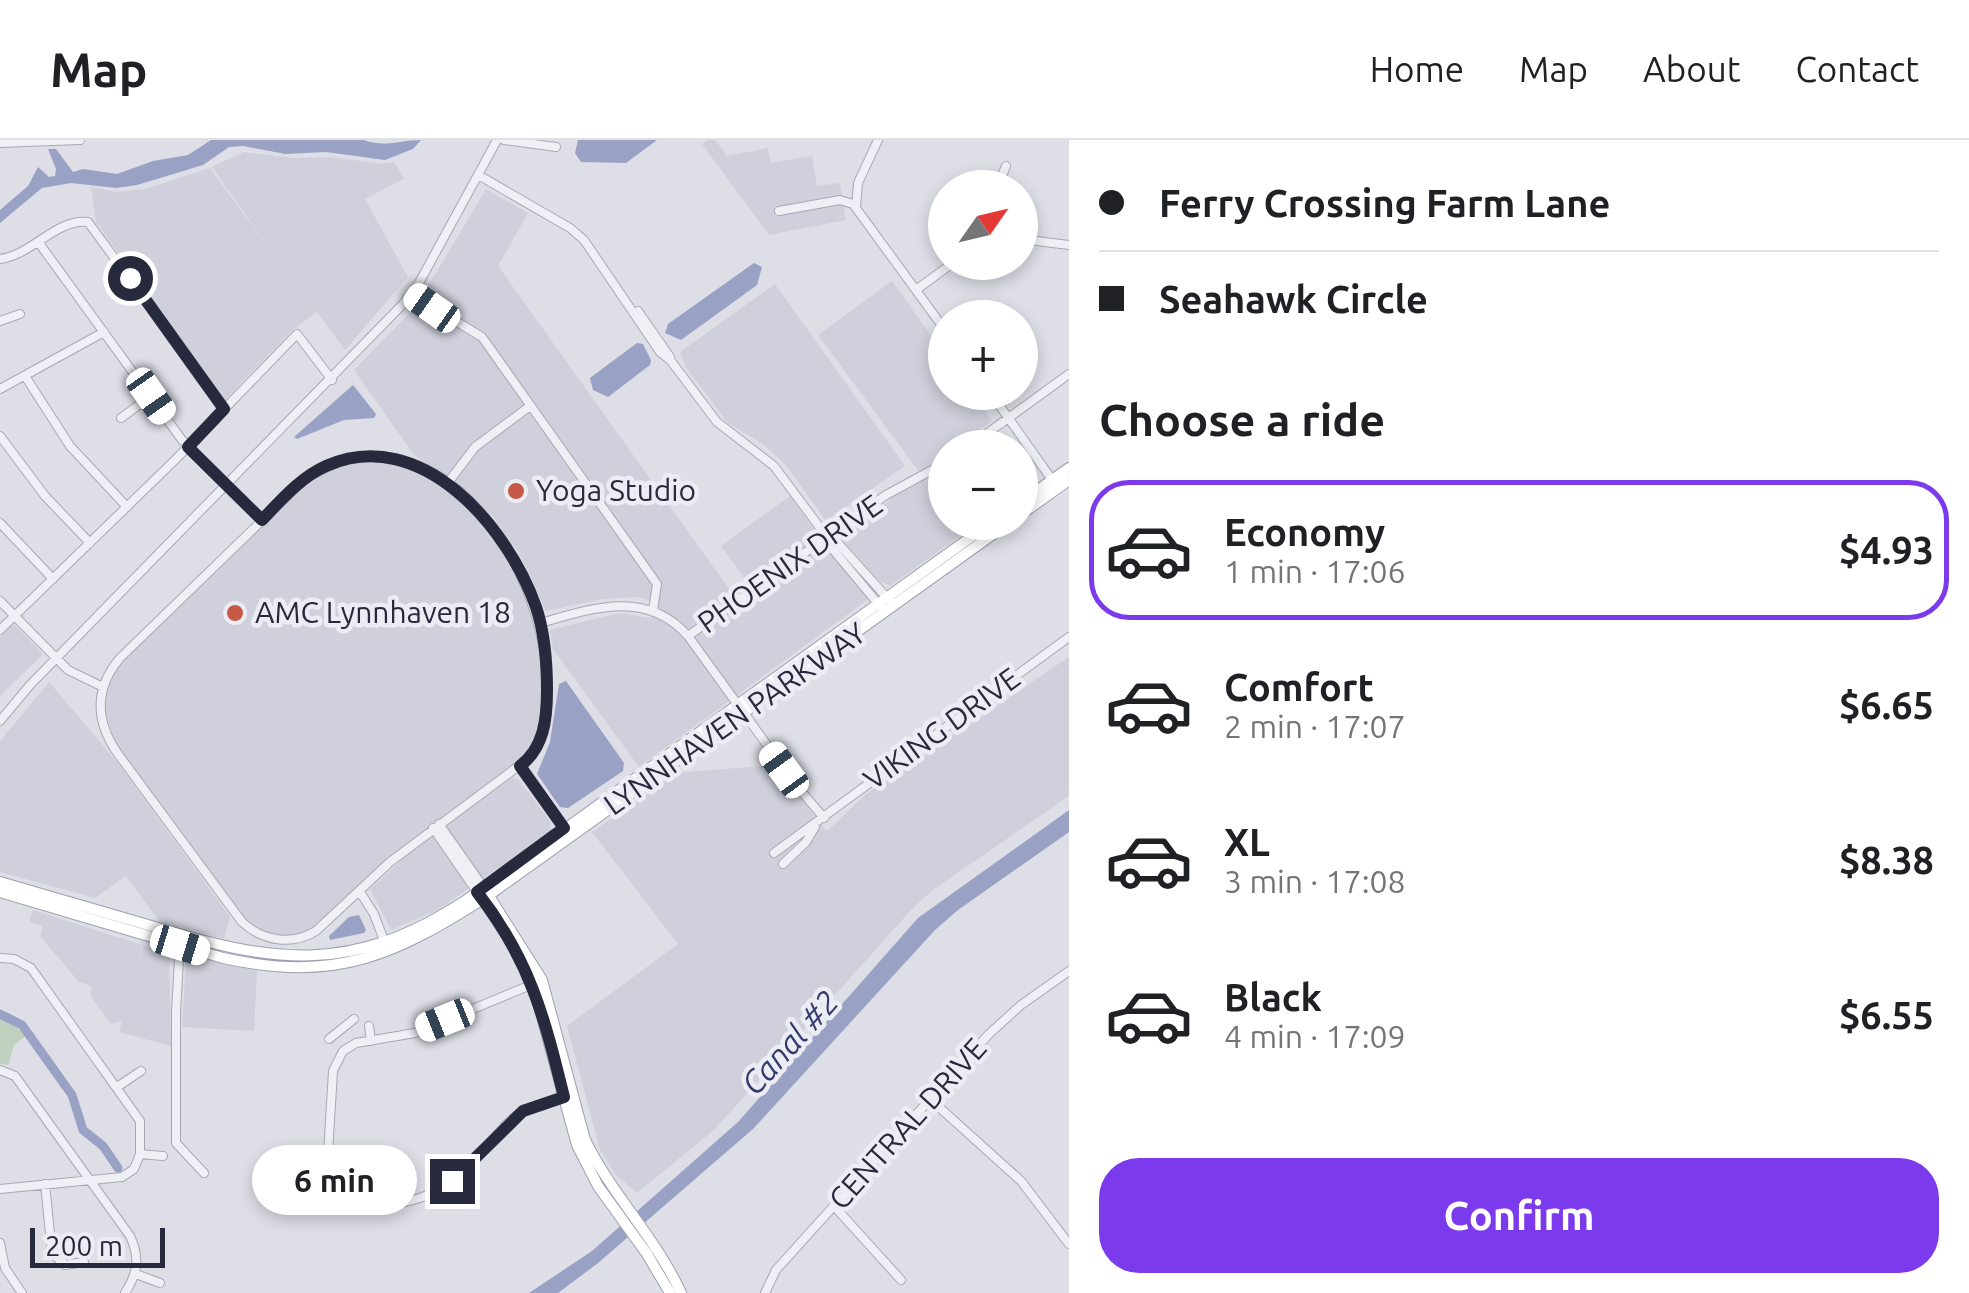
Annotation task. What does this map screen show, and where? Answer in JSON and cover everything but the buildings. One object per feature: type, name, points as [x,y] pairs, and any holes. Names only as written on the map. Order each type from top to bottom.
[{"type":"main road","points":[[1038,499],[1069,468]]},
{"type":"main road","points":[[1038,493],[1069,480]]},
{"type":"main road","name":"LYNNHAVEN PARKWAY","points":[[887,605],[969,540]]},
{"type":"main road","name":"LYNNHAVEN PARKWAY","points":[[0,882],[240,962],[277,966],[345,963],[386,947],[483,894],[983,540]]},
{"type":"main road","name":"LYNNHAVEN PARKWAY","points":[[0,892],[181,940]]},
{"type":"main road","points":[[483,894],[538,982],[568,1096],[586,1140],[622,1211],[670,1270],[681,1293]]},
{"type":"main road","points":[[642,1238],[670,1293]]},
{"type":"street","points":[[0,142],[80,140]]},
{"type":"street","points":[[0,709],[56,659],[228,486],[412,294],[501,140],[556,147]]},
{"type":"street","points":[[856,207],[858,182],[878,140]]},
{"type":"street","points":[[1004,170],[1006,166]]},
{"type":"street","points":[[480,176],[576,233],[666,347],[716,422],[774,466],[827,537],[836,541],[887,605]]},
{"type":"street","points":[[779,211],[840,200],[856,207],[928,307]]},
{"type":"street","points":[[0,259],[14,257],[70,224],[88,222],[224,409]]},
{"type":"street","points":[[1038,242],[1069,246]]},
{"type":"street","points":[[39,243],[188,447],[262,520]]},
{"type":"street","points":[[916,290],[930,280]]},
{"type":"street","points":[[412,294],[438,313],[478,333],[657,584],[653,610]]},
{"type":"street","points":[[0,321],[20,314]]},
{"type":"street","points":[[0,389],[104,332]]},
{"type":"street","points":[[0,630],[298,334],[332,380]]},
{"type":"street","points":[[991,430],[1069,374]]},
{"type":"street","points":[[25,376],[64,438],[126,506]]},
{"type":"street","points":[[121,418],[151,396]]},
{"type":"street","points":[[447,484],[475,446],[530,406]]},
{"type":"street","points":[[1002,410],[1055,484]]},
{"type":"street","points":[[0,436],[45,496],[90,543]]},
{"type":"street","points":[[380,456],[403,460],[447,484],[476,509],[500,538],[524,579],[540,623],[547,671],[545,722],[536,750],[390,862],[305,937],[273,939],[251,930],[109,741],[100,716],[103,687],[120,658],[307,477],[357,457],[380,456]]},
{"type":"street","name":"PHOENIX DRIVE","points":[[688,636],[886,495],[928,472]]},
{"type":"street","points":[[0,524],[52,579]]},
{"type":"street","points":[[0,601],[75,676],[103,687]]},
{"type":"street","points":[[540,623],[629,605],[653,610],[675,622],[821,820]]},
{"type":"street","name":"VIKING DRIVE","points":[[774,853],[1069,637]]},
{"type":"street","points":[[0,721],[16,698]]},
{"type":"street","points":[[520,766],[567,832]]},
{"type":"street","name":"VIKING DRIVE","points":[[783,864],[806,842],[821,820]]},
{"type":"street","points":[[436,826],[483,894]]},
{"type":"street","points":[[360,892],[386,947]]},
{"type":"street","points":[[181,940],[176,1011],[176,1142],[204,1172]]},
{"type":"street","points":[[0,958],[14,959],[31,968],[140,1121],[140,1154],[129,1174],[0,1188]]},
{"type":"street","name":"CENTRAL DRIVE","points":[[765,1293],[776,1270],[1004,1020],[1069,971]]},
{"type":"street","points":[[538,982],[415,1033],[356,1043],[343,1051],[333,1071],[327,1170],[332,1189],[348,1202],[400,1204],[427,1198],[460,1174],[523,1111],[568,1096]]},
{"type":"street","points":[[329,1039],[354,1018]]},
{"type":"street","points":[[369,1026],[371,1041]]},
{"type":"street","points":[[0,1070],[15,1076],[130,1236],[137,1256],[136,1274],[125,1293]]},
{"type":"street","points":[[117,1087],[141,1071]]},
{"type":"street","points":[[930,1099],[1021,1181],[1069,1244]]},
{"type":"street","points":[[140,1154],[164,1156]]},
{"type":"street","points":[[45,1184],[52,1253],[65,1265],[84,1262]]},
{"type":"street","points":[[834,1206],[901,1280]]},
{"type":"street","points":[[0,1243],[5,1268],[22,1293]]},
{"type":"street","points":[[136,1274],[160,1282]]},
{"type":"shaded area","points":[[715,140],[727,156],[768,148],[771,163],[812,156],[817,186],[840,183],[846,220],[769,235],[702,144]]},
{"type":"shaded area","points":[[244,152],[394,162],[404,179],[365,199],[408,277],[345,350],[317,312],[290,332],[225,400],[96,222],[91,187],[115,192],[145,189],[210,168],[274,255],[212,167]]},
{"type":"shaded area","points":[[486,189],[528,213],[498,266],[734,596],[752,583],[721,546],[790,496],[834,558],[870,598],[639,767],[553,649],[550,630],[619,613],[650,618],[659,603],[637,597],[604,599],[546,611],[519,553],[492,516],[458,484],[415,456],[354,370],[415,308]]},
{"type":"shaded area","points":[[892,281],[928,331],[928,410],[984,410],[992,421],[979,430],[928,430],[928,467],[920,473],[818,335]]},
{"type":"shaded area","points":[[775,284],[905,466],[826,521],[786,465],[763,444],[728,423],[687,369],[680,352]]},
{"type":"shaded area","points":[[365,460],[398,462],[420,471],[454,493],[499,541],[533,606],[546,681],[544,714],[538,737],[527,753],[404,846],[322,923],[294,937],[274,936],[245,920],[116,745],[105,711],[106,693],[119,664],[303,484],[341,464]]},
{"type":"shaded area","points":[[928,477],[928,540],[954,540],[890,586],[878,580],[838,539],[893,497]]},
{"type":"shaded area","points":[[14,624],[43,654],[0,696],[0,637]]},
{"type":"shaded area","points":[[1069,657],[1069,796],[934,889],[911,910],[715,1129],[637,1193],[616,1175],[600,1150],[567,1026],[678,944],[592,832],[676,773],[773,765],[827,831],[866,794]]},
{"type":"shaded area","points":[[49,682],[117,762],[230,917],[224,939],[160,922],[126,876],[95,898],[0,872],[0,741]]},
{"type":"shaded area","points":[[512,778],[518,779],[550,821],[551,831],[438,910],[391,930],[370,889],[412,850]]},
{"type":"shaded area","points":[[33,910],[142,945],[135,974],[143,945],[165,952],[169,957],[171,1046],[119,1032],[122,1021],[111,1024],[90,995],[92,986],[79,982],[40,936],[43,926],[29,922]]},
{"type":"shaded area","points":[[191,956],[257,971],[254,1031],[182,1027],[186,959]]},
{"type":"green space","points":[[0,1016],[27,1035],[14,1045],[8,1065],[0,1064]]},
{"type":"water","points":[[211,140],[364,140],[386,144],[421,140],[413,149],[385,160],[326,152],[285,154],[229,147],[203,165],[137,185],[116,188],[71,183],[42,188],[0,223],[0,210],[28,186],[38,167],[49,177],[55,176],[48,149],[56,149],[73,172],[83,169],[117,174],[153,161],[188,155]]},
{"type":"water","points":[[578,140],[657,140],[626,163],[581,162],[575,153]]},
{"type":"water","points":[[754,263],[762,267],[757,285],[681,340],[665,333],[668,324]]},
{"type":"water","points":[[637,343],[643,344],[650,365],[608,397],[593,390],[590,378]]},
{"type":"water","points":[[353,385],[376,414],[374,418],[344,420],[294,437]]},
{"type":"water","points":[[566,681],[624,763],[623,771],[568,808],[560,807],[537,774],[550,742],[559,684]]},
{"type":"water","points":[[1069,810],[1069,832],[935,930],[753,1129],[558,1293],[529,1293],[592,1251],[738,1122],[918,918]]},
{"type":"water","points":[[359,915],[364,933],[330,940],[329,936],[349,917]]},
{"type":"waterway","points":[[0,1014],[22,1025],[72,1095],[83,1130],[103,1146],[118,1168]]},
{"type":"place","name":"Yoga Studio","points":[[516,491]]},
{"type":"place","name":"AMC Lynnhaven 18","points":[[235,613]]},
{"type":"route","points":[[130,278],[224,409],[188,447],[262,520],[307,477],[324,467],[357,457],[403,460],[447,484],[467,501],[500,538],[530,591],[546,652],[546,714],[536,750],[520,766],[564,828],[477,892],[515,947],[533,984],[564,1097],[523,1111],[452,1181]]},
{"type":"water label","name":"Canal #2","points":[[790,1043]]}]
